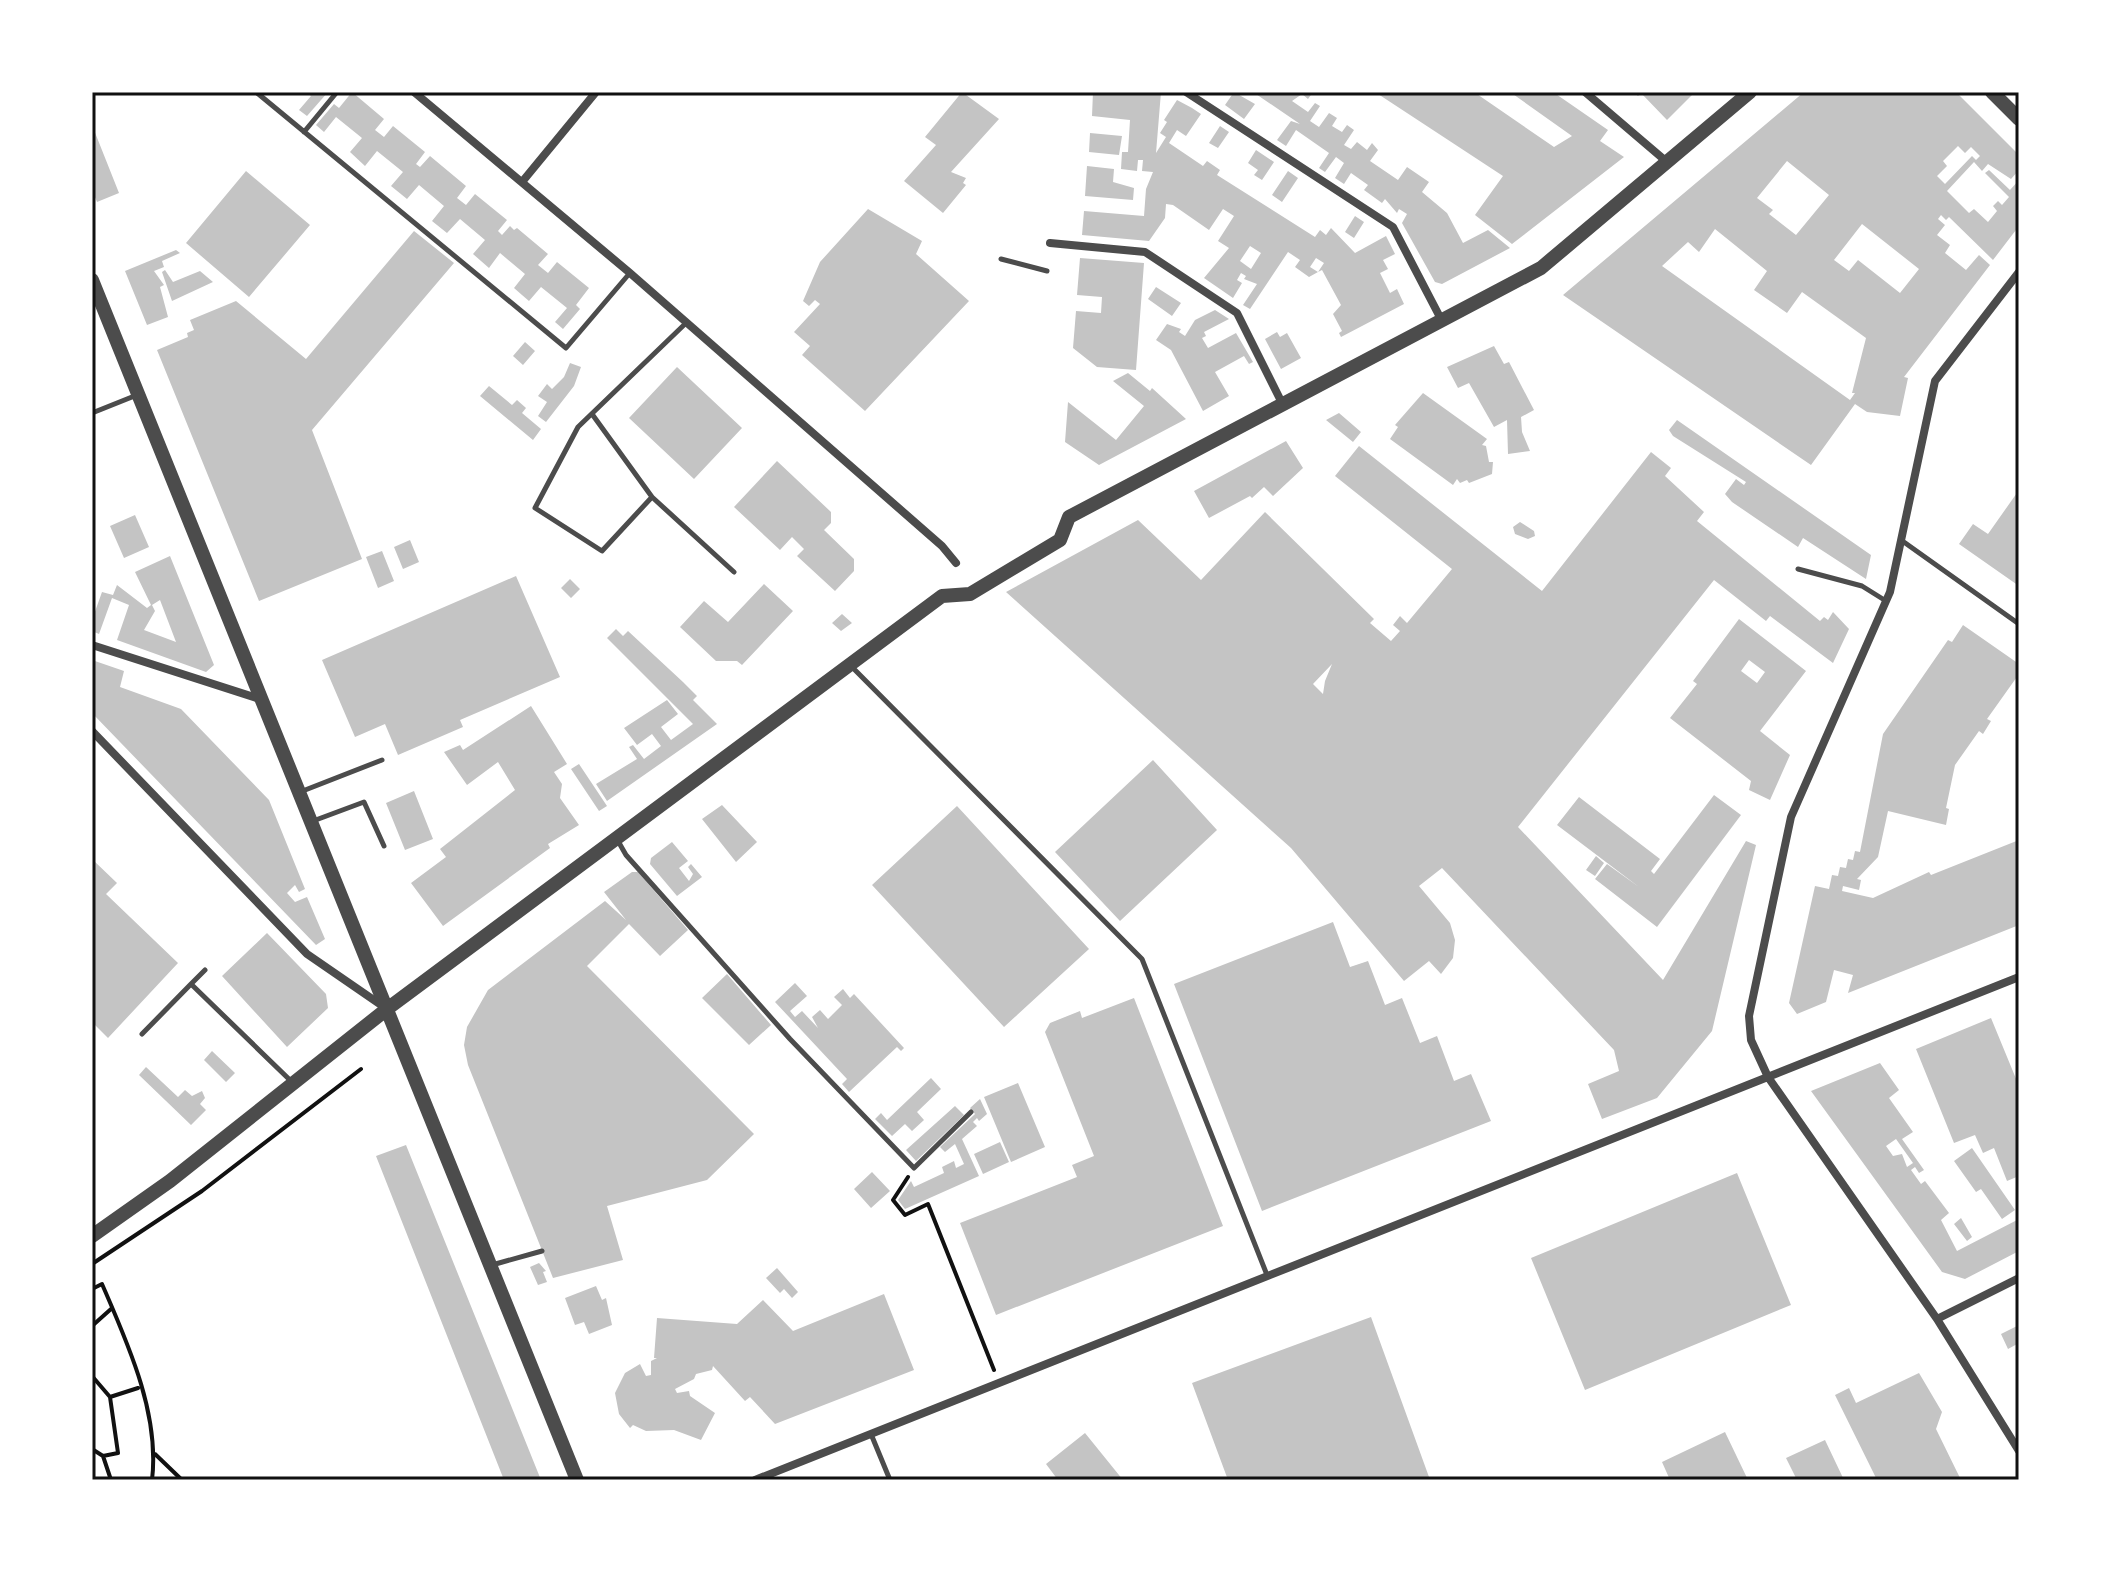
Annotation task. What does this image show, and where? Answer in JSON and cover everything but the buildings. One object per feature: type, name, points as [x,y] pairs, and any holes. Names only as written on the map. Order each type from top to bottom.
[{"type":"street","points":[[414,92],[630,273],[942,546],[956,563]]},
{"type":"street","points":[[522,182],[596,92]]},
{"type":"street","points":[[1186,92],[1393,227],[1442,322]]},
{"type":"street","points":[[1585,92],[1667,162]]},
{"type":"street","points":[[92,1236],[170,1181],[387,1009],[942,596],[970,594],[1060,540],[1069,517],[1541,268],[1750,92]]},
{"type":"street","points":[[1992,92],[2019,119]]},
{"type":"street","points":[[1050,243],[1145,252],[1237,313],[1283,405]]},
{"type":"street","points":[[2019,272],[1935,381],[1886,601],[1791,817],[1749,1016],[1751,1040],[1768,1077],[1937,1319],[2019,1451]]},
{"type":"street","points":[[92,280],[577,1480]]},
{"type":"street","points":[[92,645],[261,699]]},
{"type":"street","points":[[92,731],[307,954],[387,1009]]},
{"type":"street","points":[[755,1480],[2019,977]]},
{"type":"street","points":[[1937,1319],[2019,1278]]},
{"type":"lane","points":[[256,92],[566,348],[630,273]]},
{"type":"lane","points":[[304,132],[337,92]]},
{"type":"lane","points":[[1001,259],[1047,271]]},
{"type":"lane","points":[[652,497],[602,551],[535,508],[578,427],[686,322]]},
{"type":"lane","points":[[92,413],[138,395]]},
{"type":"lane","points":[[591,414],[652,497],[734,572]]},
{"type":"lane","points":[[1901,540],[2019,624]]},
{"type":"lane","points":[[1798,569],[1862,586],[1886,601]]},
{"type":"lane","points":[[851,666],[1142,959],[1267,1275]]},
{"type":"lane","points":[[299,792],[382,760]]},
{"type":"lane","points":[[311,821],[364,802],[384,846]]},
{"type":"lane","points":[[617,840],[626,855],[790,1039],[914,1168],[971,1112]]},
{"type":"lane","points":[[142,1034],[205,970]]},
{"type":"lane","points":[[191,984],[293,1084]]},
{"type":"lane","points":[[491,1266],[542,1251]]},
{"type":"lane","points":[[870,1433],[890,1480]]},
{"type":"path","points":[[92,1264],[202,1191],[361,1069]]},
{"type":"path","points":[[914,1168],[893,1200],[905,1215],[928,1204],[999,1381]]},
{"type":"path","points":[[92,1289],[102,1284],[132,1355],[155,1454],[152,1480]]},
{"type":"path","points":[[92,1326],[112,1308]]},
{"type":"path","points":[[92,1376],[110,1397],[118,1453],[103,1456]]},
{"type":"path","points":[[110,1397],[139,1387]]},
{"type":"path","points":[[92,1449],[103,1456],[111,1480]]},
{"type":"path","points":[[155,1454],[182,1480]]}]
